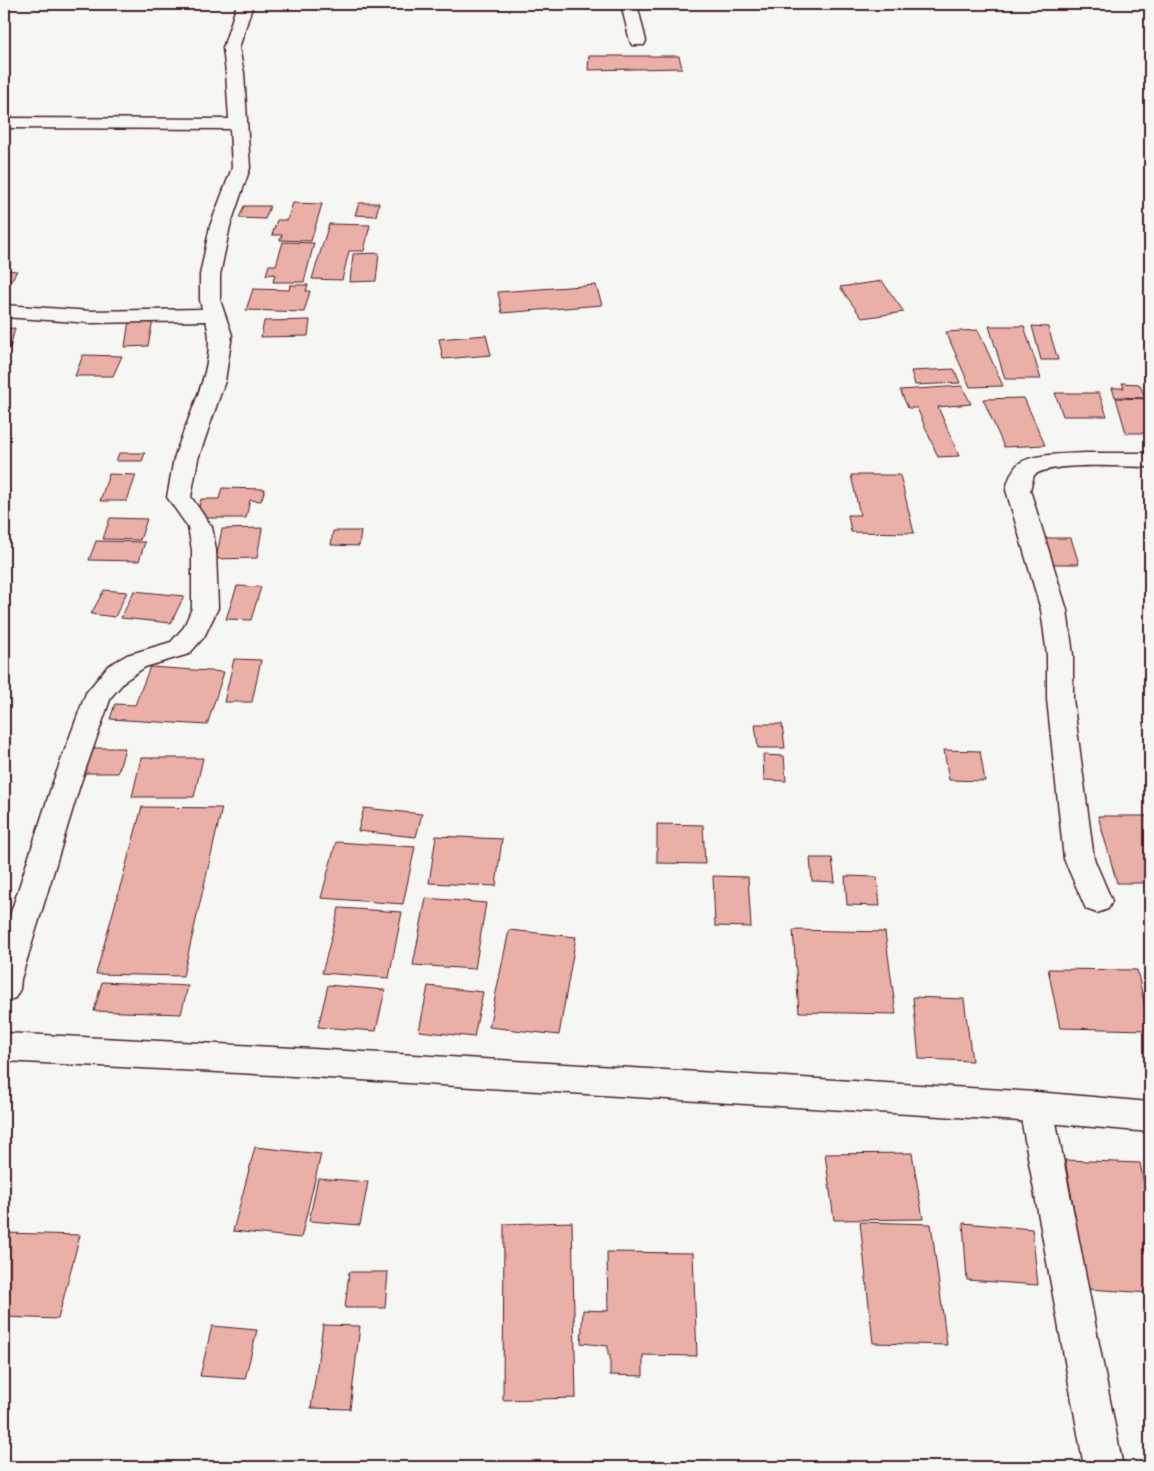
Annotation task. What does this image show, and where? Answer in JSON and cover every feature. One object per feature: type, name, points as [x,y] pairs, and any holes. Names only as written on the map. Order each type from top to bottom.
[{"type":"street","points":[[4,988],[5,979],[66,785],[99,693],[117,673],[136,661],[180,648],[195,631],[205,608],[204,550],[200,527],[179,497],[186,459],[214,381],[220,336],[210,300],[210,275],[220,226],[242,168],[235,73],[231,48],[245,4]]},
{"type":"street","points":[[628,4],[638,41]]},
{"type":"street","points":[[4,123],[239,124]]},
{"type":"street","points":[[4,311],[91,317],[215,315]]},
{"type":"street","points":[[1097,901],[1080,859],[1072,809],[1060,699],[1060,655],[1054,610],[1018,490],[1021,478],[1028,469],[1041,464],[1060,461],[1150,460]]},
{"type":"street","points":[[4,1047],[313,1063],[1036,1107],[1150,1117]]},
{"type":"street","points":[[1036,1107],[1104,1467]]},
{"type":"building","points":[[589,56],[679,56],[682,68],[588,70]]},
{"type":"building","points":[[293,203],[322,204],[311,241],[280,240],[282,235],[272,235],[277,220],[287,220]]},
{"type":"building","points":[[359,203],[379,203],[376,216],[355,215]]},
{"type":"building","points":[[244,206],[270,206],[265,219],[239,218]]},
{"type":"building","points":[[329,224],[370,225],[364,251],[349,251],[342,280],[312,279]]},
{"type":"building","points":[[283,242],[314,243],[304,282],[273,282],[275,274],[266,275],[269,265],[276,265]]},
{"type":"building","points":[[379,253],[376,281],[350,282],[353,254]]},
{"type":"building","points":[[4,270],[17,271],[11,281],[4,281]]},
{"type":"building","points":[[882,281],[904,312],[862,318],[840,287]]},
{"type":"building","points":[[290,285],[308,285],[306,291],[310,291],[304,312],[246,310],[253,289],[289,290]]},
{"type":"building","points":[[596,285],[602,305],[502,313],[498,292]]},
{"type":"building","points":[[153,319],[148,346],[125,347],[129,320]]},
{"type":"building","points":[[310,320],[308,336],[261,337],[264,321]]},
{"type":"building","points":[[989,326],[1024,326],[1041,379],[1005,379]]},
{"type":"building","points":[[1032,326],[1048,327],[1058,360],[1041,360]]},
{"type":"building","points":[[15,328],[10,348],[4,348],[4,329]]},
{"type":"building","points":[[978,330],[1003,386],[970,387],[946,332]]},
{"type":"building","points":[[486,335],[491,355],[443,359],[439,339]]},
{"type":"building","points":[[83,355],[122,356],[113,376],[75,376]]},
{"type":"building","points":[[954,369],[960,383],[915,385],[911,371]]},
{"type":"building","points":[[1122,383],[1139,384],[1146,398],[1115,397],[1112,388],[1124,388]]},
{"type":"building","points":[[962,386],[971,404],[938,407],[959,456],[938,457],[917,408],[908,408],[900,390]]},
{"type":"building","points":[[1055,393],[1099,393],[1107,416],[1063,416]]},
{"type":"building","points":[[1024,398],[1045,445],[1004,447],[983,399]]},
{"type":"building","points":[[1116,398],[1150,399],[1150,433],[1126,433]]},
{"type":"building","points":[[119,453],[145,453],[142,461],[116,461]]},
{"type":"building","points":[[109,474],[136,475],[127,501],[100,501]]},
{"type":"building","points":[[851,475],[900,475],[914,533],[851,532],[848,515],[860,515]]},
{"type":"building","points":[[222,488],[265,489],[261,501],[250,500],[246,518],[196,518],[201,499],[219,499]]},
{"type":"building","points":[[110,518],[147,519],[140,540],[103,539]]},
{"type":"building","points":[[262,528],[257,558],[216,559],[222,529]]},
{"type":"building","points":[[333,531],[361,531],[359,546],[331,545]]},
{"type":"building","points":[[1039,538],[1071,538],[1079,564],[1046,564]]},
{"type":"building","points":[[96,541],[145,542],[139,561],[89,560]]},
{"type":"building","points":[[237,586],[261,587],[251,620],[226,619]]},
{"type":"building","points":[[104,590],[127,592],[115,617],[91,614]]},
{"type":"building","points":[[134,591],[184,596],[171,623],[121,618]]},
{"type":"building","points":[[234,659],[261,660],[252,702],[224,702]]},
{"type":"building","points":[[150,667],[224,672],[207,725],[110,719],[115,704],[135,705]]},
{"type":"building","points":[[755,724],[782,724],[785,748],[758,748]]},
{"type":"building","points":[[91,748],[125,748],[118,773],[84,773]]},
{"type":"building","points":[[944,750],[980,751],[985,781],[949,780]]},
{"type":"building","points":[[763,755],[784,756],[786,781],[764,780]]},
{"type":"building","points":[[141,758],[203,758],[194,797],[132,797]]},
{"type":"building","points":[[142,807],[222,808],[183,976],[96,974]]},
{"type":"building","points":[[364,808],[422,814],[416,837],[358,831]]},
{"type":"building","points":[[1098,816],[1150,816],[1150,883],[1117,883]]},
{"type":"building","points":[[657,824],[703,825],[705,864],[657,863]]},
{"type":"building","points":[[436,836],[502,839],[496,886],[429,883]]},
{"type":"building","points":[[336,842],[415,847],[403,904],[321,898]]},
{"type":"building","points":[[810,858],[832,858],[835,882],[812,881]]},
{"type":"building","points":[[713,876],[748,877],[751,927],[715,926]]},
{"type":"building","points":[[845,876],[877,877],[880,906],[847,905]]},
{"type":"building","points":[[426,898],[486,903],[475,969],[413,965]]},
{"type":"building","points":[[339,908],[402,912],[389,978],[322,973]]},
{"type":"building","points":[[509,930],[576,937],[559,1035],[489,1027]]},
{"type":"building","points":[[793,930],[885,932],[896,1014],[799,1012]]},
{"type":"building","points":[[1048,969],[1137,970],[1150,1030],[1060,1028]]},
{"type":"building","points":[[102,982],[188,986],[181,1014],[94,1011]]},
{"type":"building","points":[[328,985],[385,990],[376,1031],[318,1027]]},
{"type":"building","points":[[428,986],[483,992],[474,1037],[419,1031]]},
{"type":"building","points":[[913,997],[964,999],[972,1061],[919,1059]]},
{"type":"building","points":[[255,1147],[321,1154],[301,1238],[233,1231]]},
{"type":"building","points":[[912,1153],[923,1219],[834,1220],[825,1154]]},
{"type":"building","points":[[1065,1160],[1140,1163],[1150,1217],[1150,1293],[1088,1289]]},
{"type":"building","points":[[318,1178],[368,1182],[360,1225],[309,1221]]},
{"type":"building","points":[[572,1222],[576,1398],[503,1400],[504,1224]]},
{"type":"building","points":[[860,1222],[931,1224],[947,1345],[873,1343]]},
{"type":"building","points":[[963,1223],[1032,1229],[1038,1285],[967,1280]]},
{"type":"building","points":[[4,1233],[80,1235],[58,1319],[4,1317]]},
{"type":"building","points":[[607,1252],[693,1253],[697,1356],[643,1355],[643,1376],[610,1375],[608,1346],[581,1343],[583,1310],[608,1311]]},
{"type":"building","points":[[349,1272],[388,1272],[385,1308],[345,1308]]},
{"type":"building","points":[[323,1325],[360,1326],[350,1409],[311,1408]]},
{"type":"building","points":[[212,1326],[257,1330],[245,1379],[200,1376]]}]
